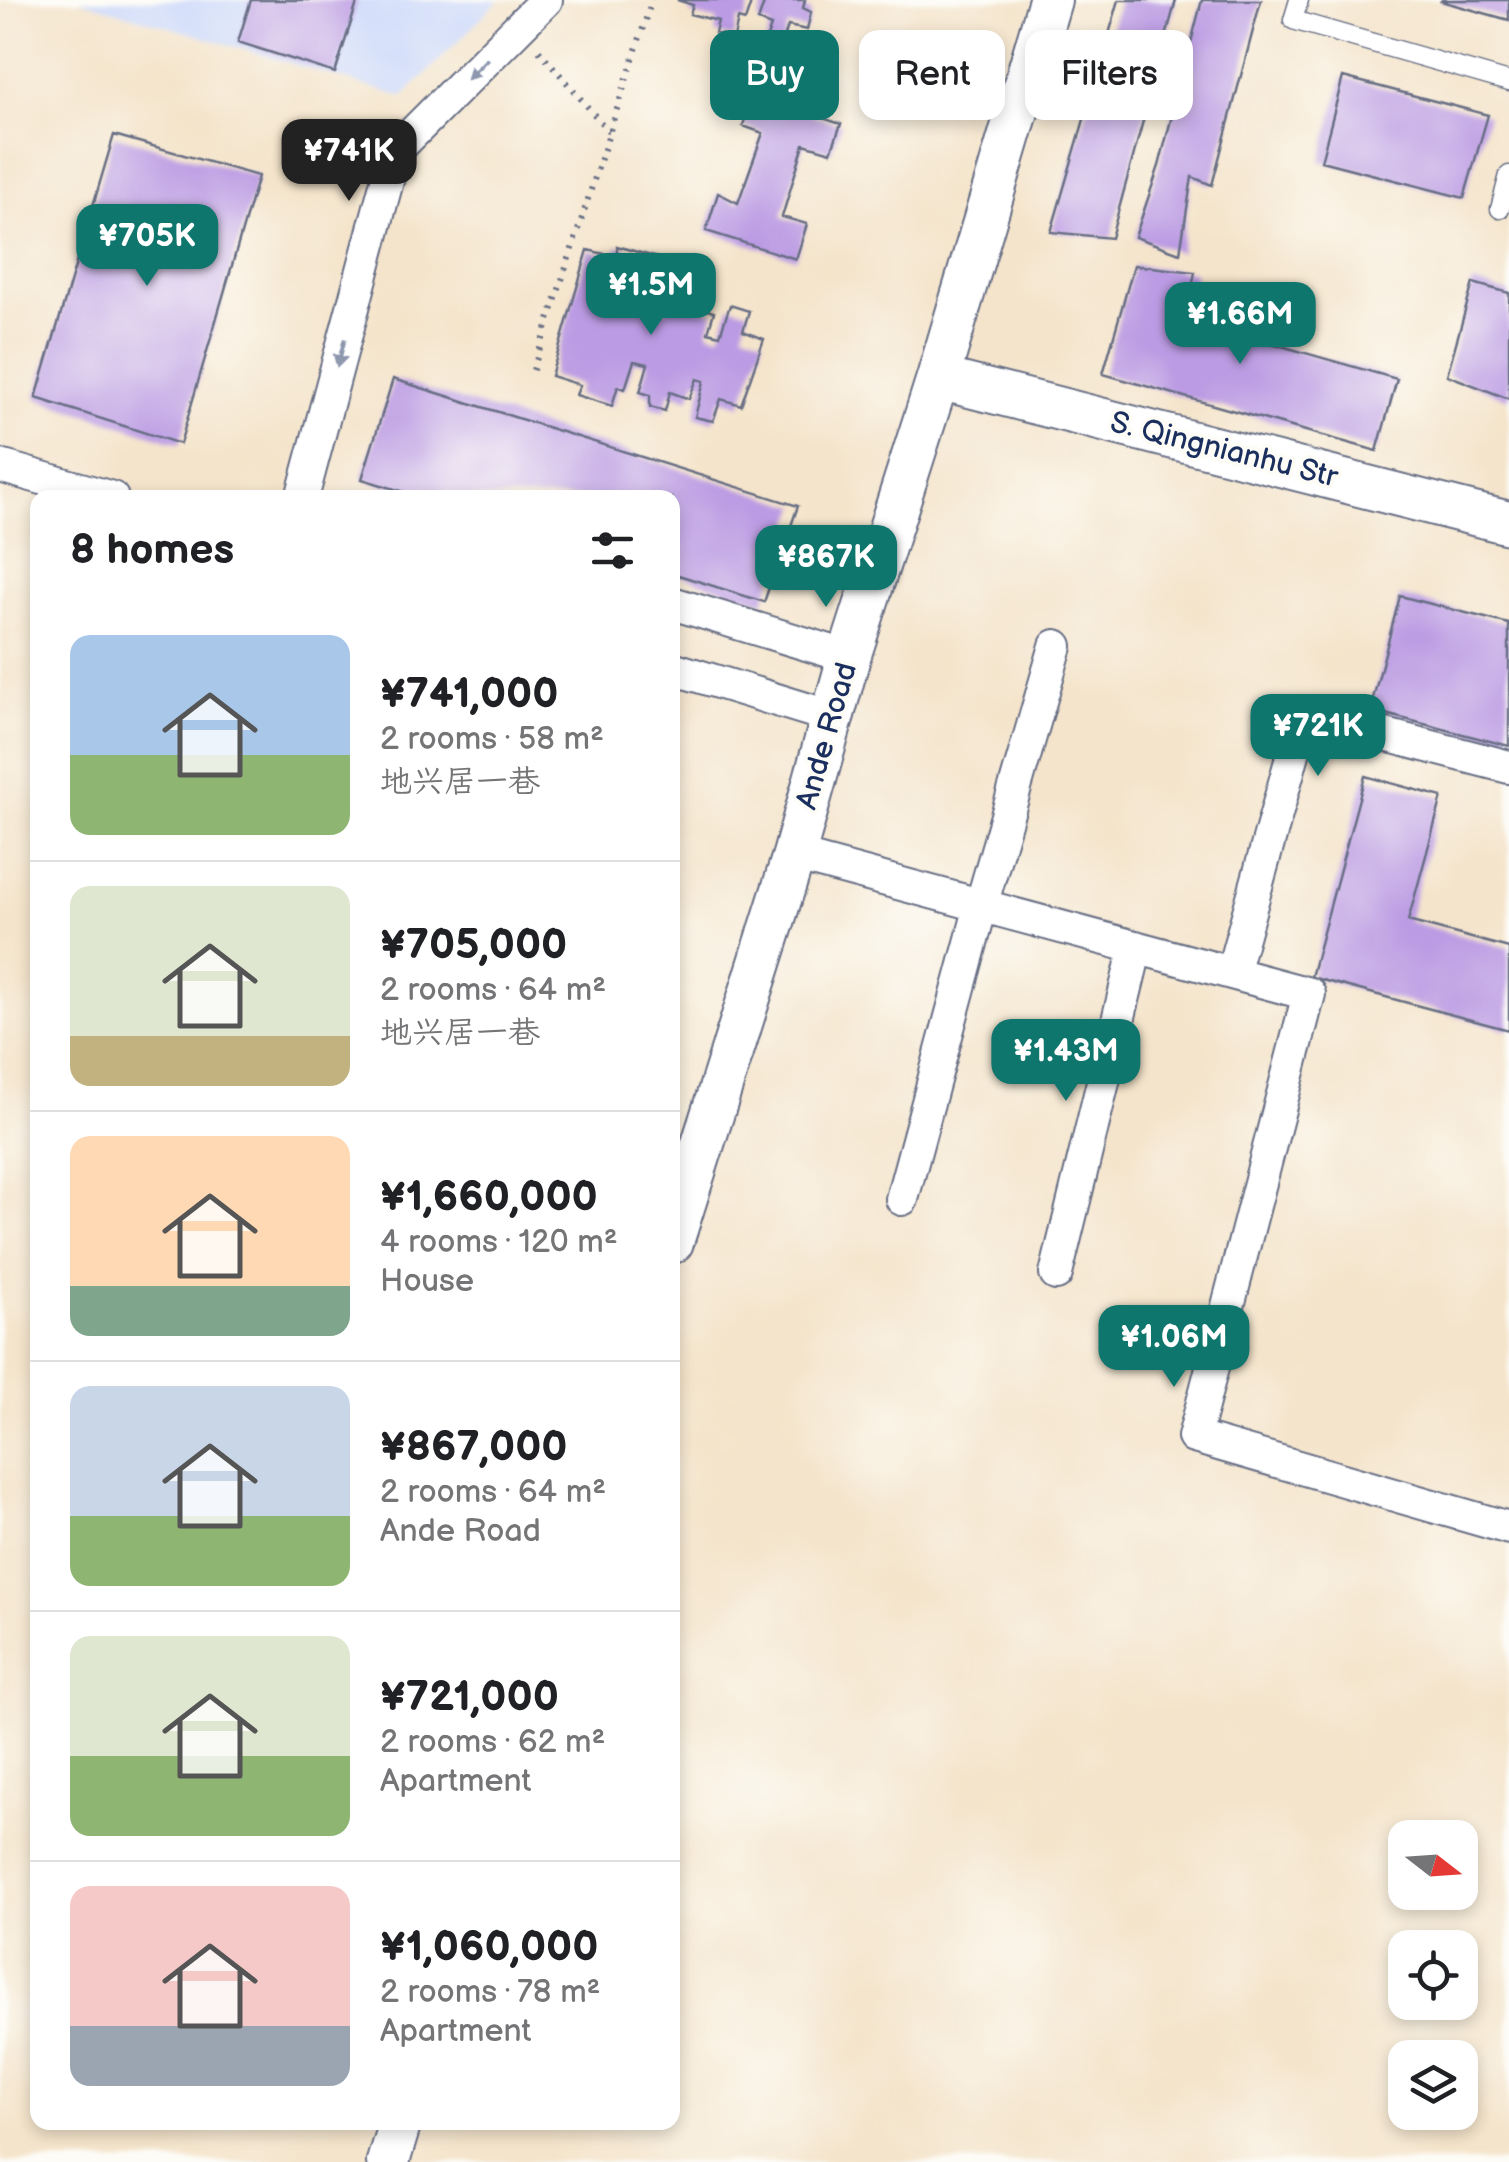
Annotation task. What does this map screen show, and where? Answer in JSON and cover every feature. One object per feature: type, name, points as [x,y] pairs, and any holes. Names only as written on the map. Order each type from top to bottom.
[{"type":"street","points":[[313,490],[395,151],[546,0]]},
{"type":"street","name":"Ande Road","points":[[680,1217],[794,855],[849,657],[938,378],[1050,0]]},
{"type":"street","name":"S. Qingnianhu Str","points":[[938,378],[1509,523]]},
{"type":"street","points":[[0,466],[84,490]]},
{"type":"street","points":[[680,605],[849,657]]},
{"type":"street","points":[[902,1199],[1056,646]]},
{"type":"street","points":[[680,670],[832,718]]},
{"type":"street","points":[[1232,973],[1304,714],[1509,767]]},
{"type":"street","points":[[794,855],[1309,994],[1194,1437],[1509,1528]]},
{"type":"street","points":[[1056,1274],[1136,948]]},
{"type":"street","points":[[388,2162],[398,2130]]},
{"type":"lane","points":[[1299,0],[1293,20],[1509,82]]},
{"type":"lane","points":[[1500,210],[1509,175]]},
{"type":"path","points":[[533,370],[652,0]]},
{"type":"path","points":[[519,26],[610,133]]},
{"type":"shaded area","points":[[79,0],[499,0],[403,97]]},
{"type":"building","points":[[251,0],[358,0],[335,73],[238,42]]},
{"type":"building","points":[[677,0],[752,0],[745,21],[738,19],[736,30],[716,30],[718,21],[690,14],[693,5]]},
{"type":"building","points":[[765,0],[805,0],[803,8],[811,12],[807,30],[788,26],[787,30],[770,30],[771,26],[758,21]]},
{"type":"building","points":[[1119,0],[1176,0],[1168,30],[1110,30]]},
{"type":"building","points":[[1202,0],[1261,0],[1212,185],[1192,177],[1180,253],[1135,237],[1171,120],[1193,120],[1193,35]]},
{"type":"building","points":[[1509,0],[1509,20],[1441,1]]},
{"type":"building","points":[[1343,77],[1488,115],[1464,198],[1321,161]]},
{"type":"building","points":[[745,120],[829,120],[841,124],[831,152],[804,144],[782,217],[807,224],[796,259],[706,231],[718,193],[738,203],[763,133],[743,126]]},
{"type":"building","points":[[1084,120],[1143,120],[1111,238],[1051,232]]},
{"type":"building","points":[[114,135],[258,176],[180,444],[36,398]]},
{"type":"building","points":[[617,246],[658,258],[651,279],[660,283],[651,308],[666,311],[673,289],[686,292],[687,280],[704,284],[696,307],[714,312],[708,332],[720,335],[730,305],[749,311],[743,331],[764,339],[741,405],[721,399],[713,421],[695,417],[704,381],[697,379],[689,399],[670,392],[665,411],[650,407],[650,395],[640,392],[648,364],[634,361],[625,389],[618,386],[612,406],[576,395],[580,385],[551,376],[588,250],[617,257]]},
{"type":"building","points":[[1134,265],[1195,272],[1186,319],[1397,379],[1377,451],[1103,374]]},
{"type":"building","points":[[1473,283],[1509,293],[1509,399],[1447,375]]},
{"type":"building","points":[[393,379],[798,506],[764,602],[680,576],[680,490],[398,490],[362,479]]},
{"type":"building","points":[[1400,596],[1509,624],[1509,746],[1370,710]]},
{"type":"building","points":[[1365,776],[1442,797],[1408,921],[1509,948],[1509,1030],[1311,977]]}]
